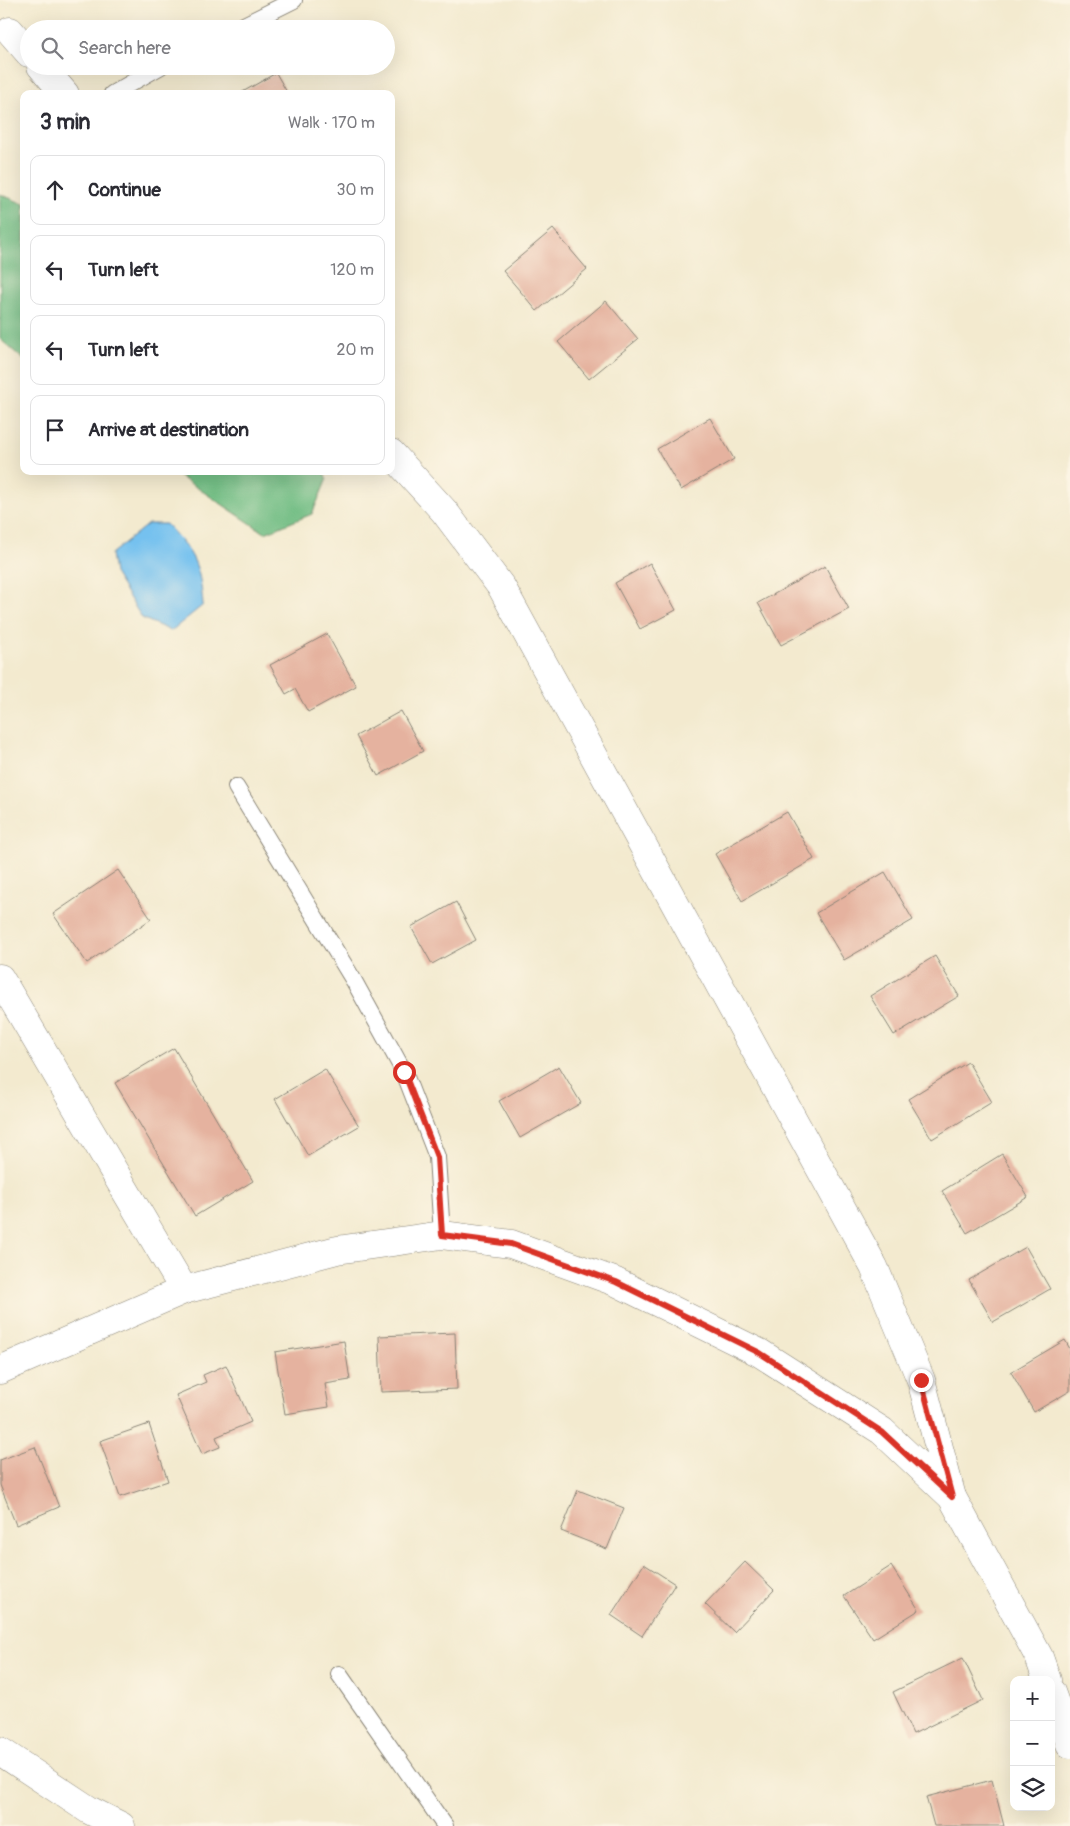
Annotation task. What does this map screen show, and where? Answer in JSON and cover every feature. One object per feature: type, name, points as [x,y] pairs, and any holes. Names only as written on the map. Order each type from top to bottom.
[{"type":"street","points":[[5,26],[20,43]]},
{"type":"street","points":[[48,75],[61,90]]},
{"type":"street","points":[[395,457],[444,511],[502,588],[869,1258],[921,1380],[952,1497],[1039,1657],[1046,1676]]},
{"type":"street","points":[[0,978],[184,1290]]},
{"type":"street","points":[[0,1370],[184,1290],[337,1250],[442,1235],[511,1244],[616,1282],[760,1353],[882,1432],[952,1497]]},
{"type":"street","points":[[1055,1703],[1070,1744]]},
{"type":"street","points":[[0,1751],[89,1810],[121,1826]]},
{"type":"lane","points":[[254,20],[294,0]]},
{"type":"lane","points":[[119,90],[145,75]]},
{"type":"lane","points":[[236,787],[354,981],[404,1072],[437,1157],[442,1235]]},
{"type":"lane","points":[[338,1674],[445,1826]]},
{"type":"green space","points":[[0,194],[20,202],[20,356],[0,339]]},
{"type":"green space","points":[[178,475],[325,475],[327,479],[312,514],[265,533]]},
{"type":"water","points":[[148,524],[166,524],[183,543],[194,560],[200,579],[203,605],[171,631],[142,618],[114,573],[111,554]]},
{"type":"building","points":[[272,75],[277,75],[286,90],[246,90]]},
{"type":"building","points":[[553,229],[587,269],[537,311],[503,271]]},
{"type":"building","points":[[606,301],[638,339],[589,379],[558,342]]},
{"type":"building","points":[[710,418],[734,459],[681,490],[657,449]]},
{"type":"building","points":[[650,563],[676,610],[640,629],[615,583]]},
{"type":"building","points":[[825,566],[849,609],[781,645],[758,603]]},
{"type":"building","points":[[327,634],[356,686],[308,712],[295,689],[286,694],[270,665]]},
{"type":"building","points":[[401,711],[423,751],[378,776],[356,736]]},
{"type":"building","points":[[787,812],[814,859],[742,901],[715,854]]},
{"type":"building","points":[[118,870],[151,919],[87,963],[53,914]]},
{"type":"building","points":[[885,872],[913,920],[844,960],[816,913]]},
{"type":"building","points":[[456,902],[476,940],[432,964],[411,927]]},
{"type":"building","points":[[935,956],[959,996],[894,1035],[870,996]]},
{"type":"building","points":[[174,1048],[253,1181],[195,1216],[115,1083]]},
{"type":"building","points":[[968,1062],[992,1102],[932,1139],[908,1099]]},
{"type":"building","points":[[559,1066],[581,1103],[520,1138],[499,1101]]},
{"type":"building","points":[[325,1069],[359,1126],[308,1156],[275,1099]]},
{"type":"building","points":[[1002,1154],[1028,1197],[967,1233],[942,1191]]},
{"type":"building","points":[[1026,1247],[1050,1289],[993,1322],[969,1280]]},
{"type":"building","points":[[455,1333],[457,1389],[381,1392],[379,1336]]},
{"type":"building","points":[[1065,1340],[1070,1349],[1070,1391],[1034,1412],[1011,1372]]},
{"type":"building","points":[[344,1341],[350,1380],[325,1384],[329,1407],[285,1414],[275,1352]]},
{"type":"building","points":[[226,1365],[251,1422],[216,1437],[220,1447],[202,1454],[176,1395],[206,1382],[203,1375]]},
{"type":"building","points":[[149,1424],[168,1481],[120,1497],[100,1441]]},
{"type":"building","points":[[35,1447],[59,1507],[16,1525],[0,1485],[0,1460]]},
{"type":"building","points":[[578,1490],[624,1508],[607,1549],[561,1531]]},
{"type":"building","points":[[745,1562],[774,1590],[734,1632],[705,1604]]},
{"type":"building","points":[[644,1564],[675,1584],[642,1636],[611,1615]]},
{"type":"building","points":[[891,1566],[919,1610],[873,1639],[844,1596]]},
{"type":"building","points":[[963,1658],[983,1700],[913,1734],[893,1692]]},
{"type":"building","points":[[992,1780],[1004,1826],[934,1826],[926,1797]]},
{"type":"route","points":[[404,1072],[437,1157],[442,1235],[511,1244],[616,1282],[760,1353],[882,1432],[952,1497],[921,1380]]}]
